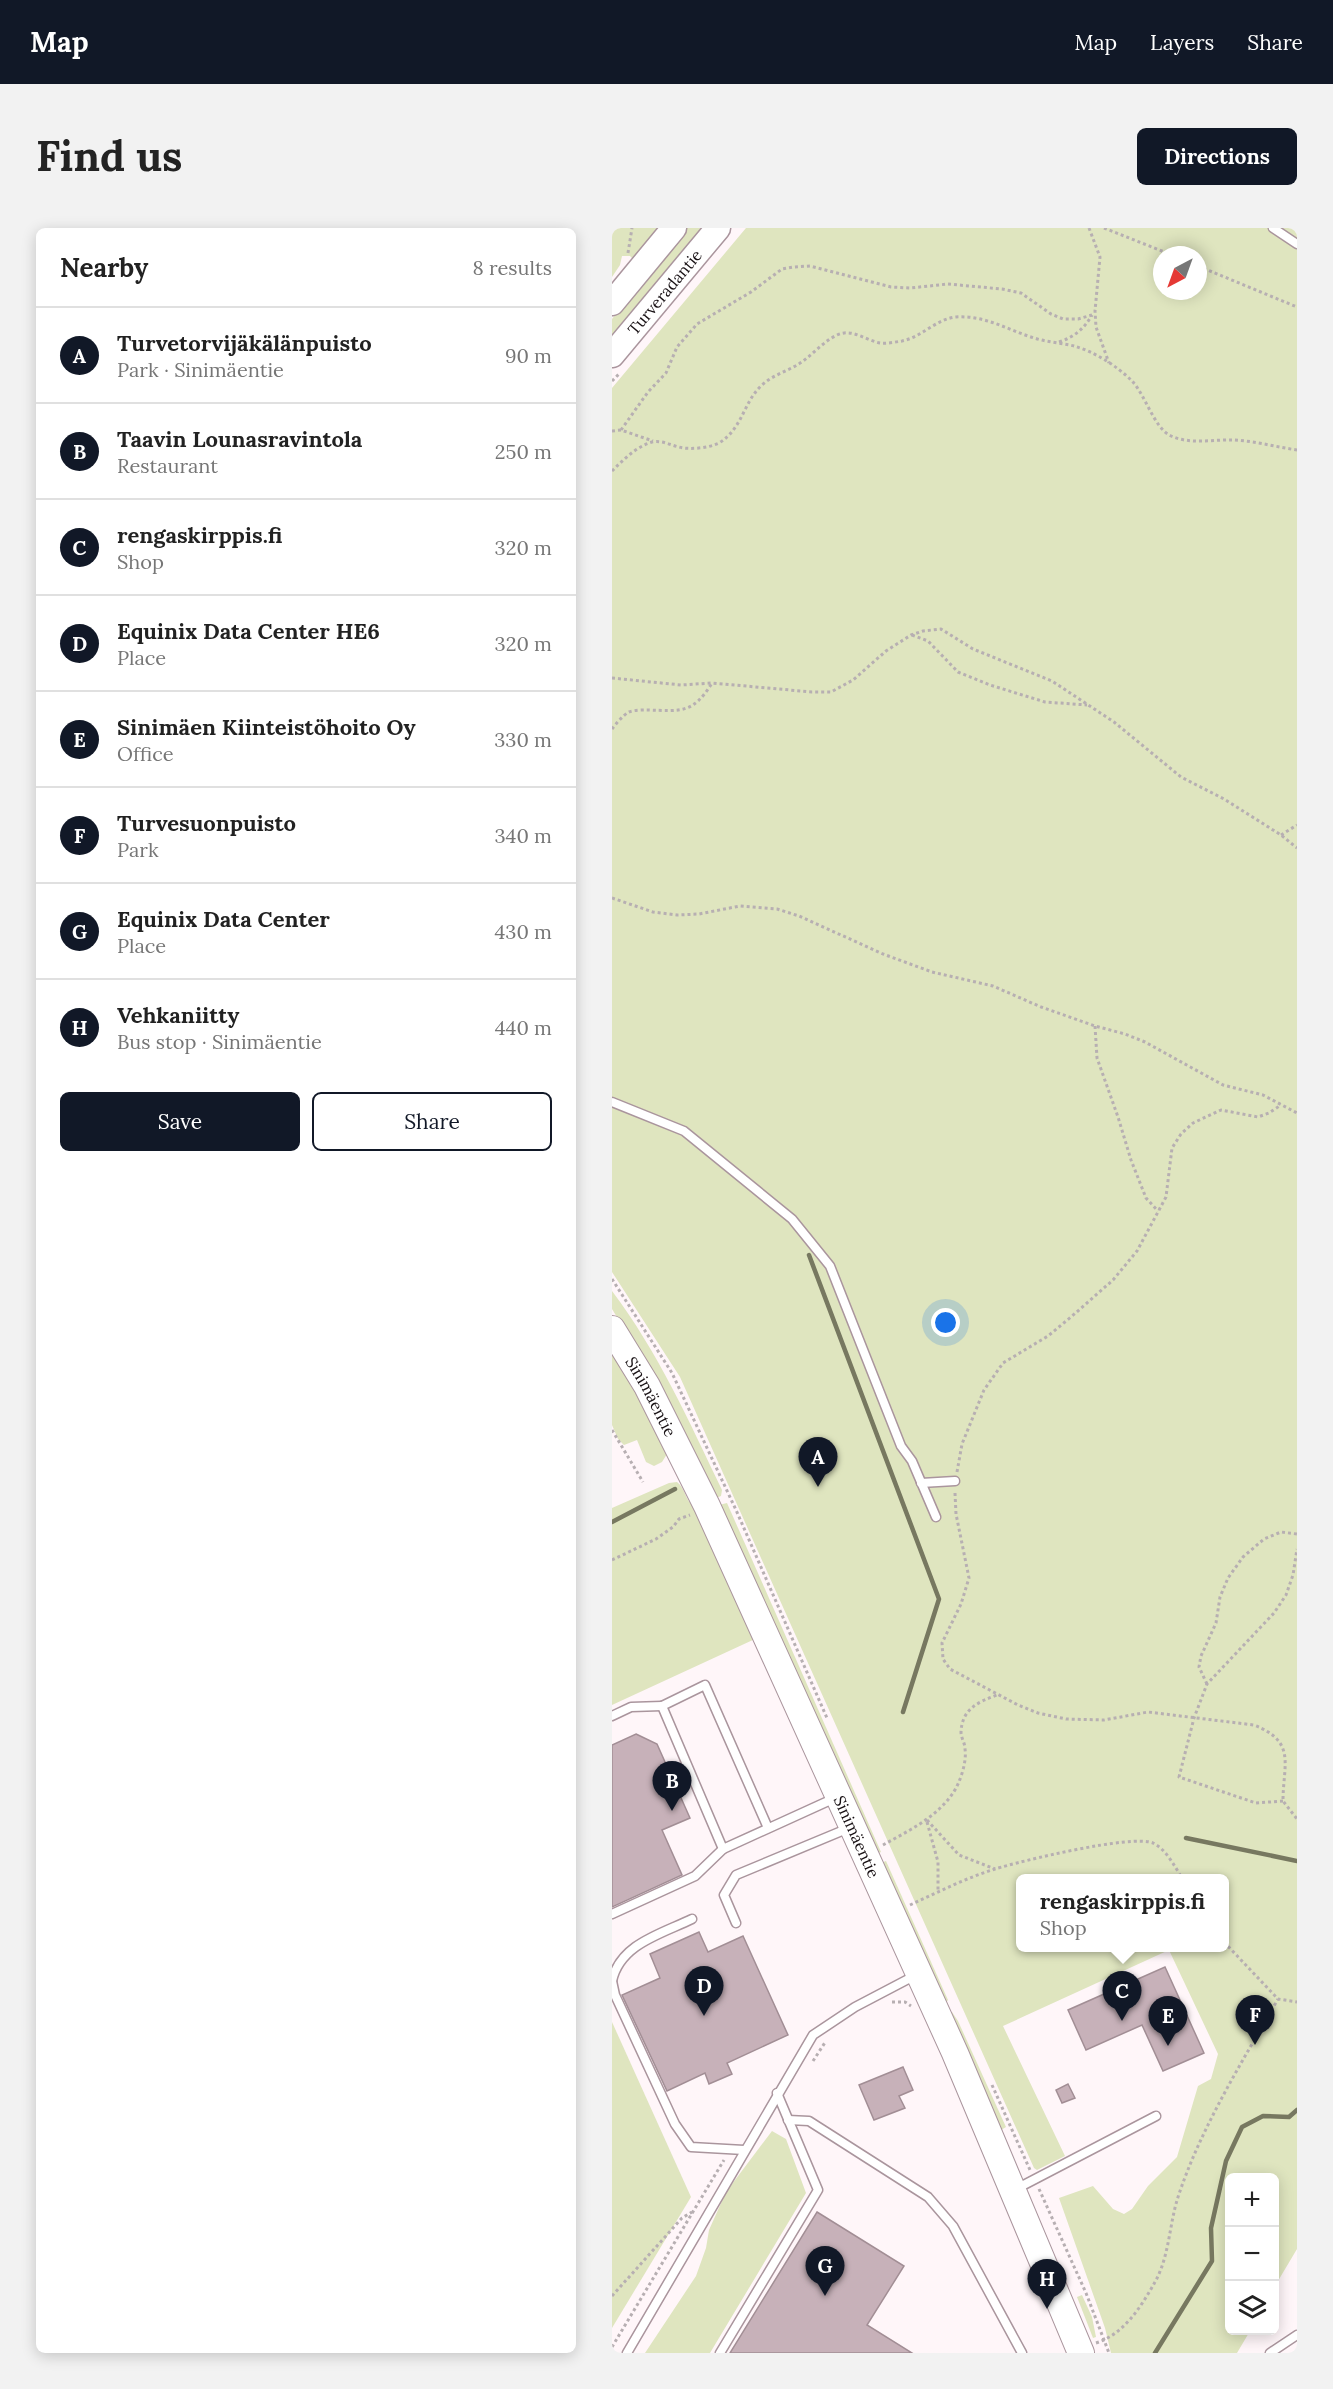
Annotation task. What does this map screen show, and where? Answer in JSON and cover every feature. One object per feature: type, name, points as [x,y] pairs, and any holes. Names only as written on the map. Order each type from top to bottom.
[{"type":"main road","name":"Turveradantie","points":[[612,303],[674,228]]},
{"type":"main road","name":"Turveradantie","points":[[612,355],[718,228]]},
{"type":"main road","name":"Sinimäentie","points":[[612,1329],[647,1386],[687,1462],[955,2053],[1081,2353]]},
{"type":"lane","points":[[1273,228],[1297,244]]},
{"type":"lane","points":[[612,1102],[684,1131],[792,1219],[830,1266],[901,1446],[912,1461],[936,1517]]},
{"type":"lane","points":[[921,1483],[955,1481]]},
{"type":"lane","points":[[612,1716],[632,1707],[662,1706],[705,1684],[768,1828]]},
{"type":"lane","points":[[662,1706],[723,1849]]},
{"type":"lane","points":[[612,1914],[694,1876],[723,1849],[838,1796]]},
{"type":"lane","points":[[736,1923],[724,1894],[736,1875],[852,1827]]},
{"type":"lane","points":[[692,1919],[631,1948],[614,1970],[612,1981],[615,1995],[675,2124],[691,2147],[744,2150]]},
{"type":"lane","points":[[627,2353],[813,2035],[855,2007],[919,1974]]},
{"type":"lane","points":[[720,2353],[818,2190],[777,2093]]},
{"type":"lane","points":[[1013,2191],[1156,2116]]},
{"type":"lane","points":[[789,2120],[809,2121],[928,2198],[953,2226],[1022,2353]]},
{"type":"lane","points":[[1270,2353],[1297,2335]]},
{"type":"path","points":[[628,255],[632,228]]},
{"type":"path","points":[[1089,228],[1100,257],[1093,313],[1109,363]]},
{"type":"path","points":[[1104,228],[1153,247]]},
{"type":"path","points":[[621,430],[648,392],[666,373],[677,347],[697,324],[751,292],[782,269],[810,266],[891,286],[910,288],[948,284],[1002,289],[1021,293],[1050,314],[1063,319],[1078,319],[1093,313]]},
{"type":"path","points":[[1207,270],[1297,307]]},
{"type":"path","points":[[1056,343],[1080,331],[1093,313]]},
{"type":"path","points":[[612,431],[621,430],[681,448],[717,444],[740,422],[754,394],[762,385],[797,365],[840,334],[850,333],[879,343],[889,343],[905,340],[953,317],[970,317],[1006,326],[1033,338],[1075,346],[1109,363],[1132,381],[1143,395],[1158,424],[1172,436],[1202,442],[1236,440],[1297,450]]},
{"type":"path","points":[[612,471],[634,451],[655,441]]},
{"type":"path","points":[[612,678],[681,685],[712,683],[831,692],[853,680],[886,651],[911,635],[941,629],[973,649],[1052,681],[1114,722],[1181,777],[1224,799],[1281,835],[1297,848]]},
{"type":"path","points":[[911,635],[928,641],[958,672],[990,685],[1045,702],[1089,706]]},
{"type":"path","points":[[612,729],[628,712],[676,711],[690,707],[702,699],[712,683]]},
{"type":"path","points":[[1281,835],[1297,825]]},
{"type":"path","points":[[612,898],[653,912],[677,915],[699,914],[740,906],[777,909],[799,916],[883,954],[922,968],[993,986],[1041,1007],[1146,1042],[1214,1080],[1263,1095],[1297,1113]]},
{"type":"path","points":[[1095,1026],[1097,1058],[1131,1160],[1146,1198],[1158,1211]]},
{"type":"path","points":[[1281,1105],[1258,1117],[1221,1110],[1193,1123],[1181,1134],[1173,1148],[1166,1197],[1137,1251],[1113,1280],[1048,1336],[1003,1363],[984,1390],[962,1444],[955,1481],[956,1514],[969,1578],[961,1604],[942,1643],[943,1659],[950,1669],[997,1695],[1038,1713],[1066,1719],[1104,1720],[1148,1712],[1171,1713],[1254,1725],[1266,1729],[1286,1748],[1288,1758],[1283,1801],[1297,1819]]},
{"type":"path","points":[[612,1279],[672,1373],[736,1510]]},
{"type":"path","points":[[612,1430],[644,1482]]},
{"type":"path","points":[[612,1560],[656,1539],[673,1527],[679,1519]]},
{"type":"path","points":[[1207,1684],[1199,1667],[1201,1656],[1216,1623],[1220,1598],[1228,1578],[1243,1557],[1264,1539],[1281,1532],[1297,1534]]},
{"type":"path","points":[[1283,1801],[1256,1803],[1179,1777],[1194,1718],[1207,1684],[1274,1613],[1289,1585],[1297,1549]]},
{"type":"path","points":[[864,1853],[927,1820],[954,1792],[966,1751],[961,1733],[964,1717],[971,1707],[997,1695]]},
{"type":"path","points":[[927,1820],[959,1855],[996,1869]]},
{"type":"path","points":[[927,1820],[938,1862],[938,1892]]},
{"type":"path","points":[[910,1905],[996,1869],[1104,1844],[1146,1840],[1157,1845],[1166,1854],[1179,1874]]},
{"type":"path","points":[[1229,1947],[1278,1999],[1297,2002]]},
{"type":"path","points":[[1104,2341],[1121,2329],[1139,2309],[1157,2279],[1169,2241],[1178,2196],[1199,2147],[1231,2081],[1278,1999]]},
{"type":"path","points":[[612,2296],[682,2218],[693,2211]]},
{"type":"path","points":[[612,2289],[617,2290]]},
{"type":"green space","points":[[612,228],[665,228],[637,263],[630,256],[622,256],[620,265],[612,277]]},
{"type":"green space","points":[[687,228],[702,228],[612,335],[612,319]]},
{"type":"green space","points":[[746,228],[1297,228],[1297,2249],[1279,2279],[1279,2173],[1225,2173],[1225,2335],[1248,2335],[1237,2353],[1111,2353],[1105,2328],[1059,2198],[1093,2186],[1113,2209],[1124,2214],[1132,2209],[1148,2186],[1177,2157],[1198,2086],[1211,2079],[1218,2054],[1170,1952],[1229,1952],[1229,1874],[1016,1874],[1016,1952],[1165,1952],[1003,2026],[1065,2156],[1037,2170],[1034,2168],[680,1377],[612,1272],[612,388]]},
{"type":"green space","points":[[612,1291],[644,1338],[672,1387],[722,1490],[721,1496],[716,1498],[662,1391],[612,1309]]},
{"type":"green space","points":[[612,1349],[646,1409],[667,1454],[662,1462],[654,1466],[646,1462],[637,1440],[624,1445],[618,1439],[612,1425]]},
{"type":"green space","points":[[677,1482],[694,1506],[755,1639],[612,1705],[612,1508],[669,1483]]},
{"type":"green space","points":[[727,1503],[881,1852],[876,1854],[719,1505]]},
{"type":"green space","points":[[886,1861],[948,2000],[945,2004],[881,1863]]},
{"type":"green space","points":[[949,2012],[952,2012],[958,2021],[1006,2127],[1001,2130]]},
{"type":"green space","points":[[612,2022],[691,2197],[612,2328]]},
{"type":"green space","points":[[772,2131],[786,2139],[806,2193],[710,2353],[645,2353],[696,2276],[706,2248],[709,2230],[726,2192]]},
{"type":"green space","points":[[1082,2295],[1092,2317],[1096,2337],[1093,2338],[1077,2297]]},
{"type":"building","points":[[636,1734],[657,1744],[690,1818],[662,1830],[682,1875],[612,1907],[612,1745]]},
{"type":"building","points":[[699,1932],[708,1952],[743,1936],[788,2035],[727,2063],[732,2074],[709,2084],[705,2073],[667,2091],[622,1995],[660,1978],[650,1954]]},
{"type":"building","points":[[1165,1967],[1204,2053],[1163,2071],[1142,2025],[1086,2050],[1068,2010]]},
{"type":"building","points":[[903,2067],[913,2090],[899,2096],[905,2108],[874,2120],[859,2085]]},
{"type":"building","points":[[1068,2084],[1075,2098],[1062,2103],[1056,2090]]},
{"type":"building","points":[[817,2212],[904,2266],[867,2325],[912,2353],[730,2353]]},
{"type":"waterway","points":[[809,1255],[939,1599],[903,1712]]},
{"type":"waterway","points":[[612,1522],[675,1489]]},
{"type":"waterway","points":[[1186,1838],[1297,1861]]},
{"type":"waterway","points":[[1155,2353],[1212,2261],[1211,2228],[1226,2161],[1242,2127],[1263,2116],[1289,2117],[1297,2110]]},
{"type":"place","name":"Turvetorvijäkälänpuisto","points":[[818,1487]]},
{"type":"place","name":"Taavin Lounasravintola","points":[[672,1811]]},
{"type":"place","name":"Equinix Data Center HE6","points":[[704,2016]]},
{"type":"place","name":"rengaskirppis.fi","points":[[1122,2021]]},
{"type":"place","name":"Turvesuonpuisto","points":[[1255,2045]]},
{"type":"place","name":"Sinimäen Kiinteistöhoito Oy","points":[[1168,2046]]},
{"type":"place","name":"Equinix Data Center","points":[[825,2296]]},
{"type":"place","name":"Vehkaniitty","points":[[1047,2309]]}]
